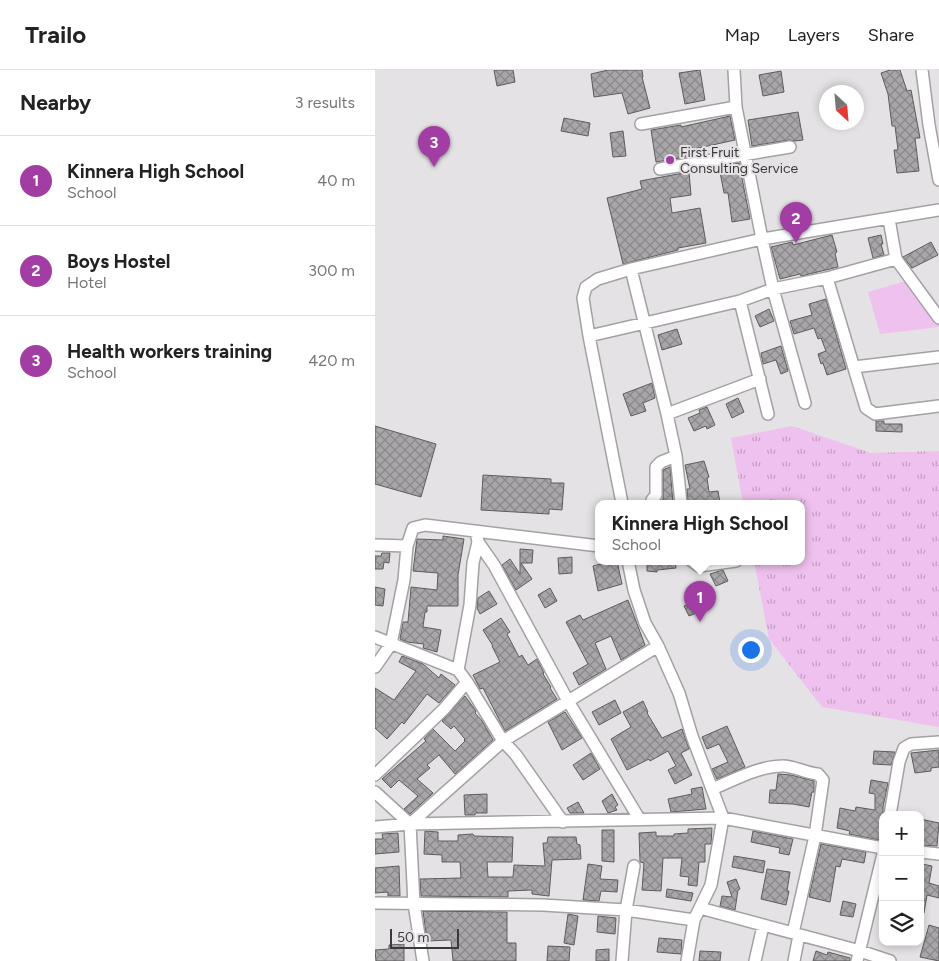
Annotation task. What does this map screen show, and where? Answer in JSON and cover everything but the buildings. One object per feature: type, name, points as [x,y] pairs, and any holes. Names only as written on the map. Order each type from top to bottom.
[{"type":"street","points":[[734,70],[736,108],[762,239],[773,289],[805,403]]},
{"type":"street","points":[[922,70],[939,180]]},
{"type":"street","points":[[641,124],[736,108]]},
{"type":"street","points":[[660,169],[790,147]]},
{"type":"street","points":[[621,500],[589,336],[583,298],[586,287],[598,279],[631,269],[762,239],[939,210]]},
{"type":"street","points":[[889,219],[896,259],[939,318]]},
{"type":"street","points":[[589,336],[740,302],[773,289],[827,278],[896,259]]},
{"type":"street","points":[[631,269],[643,324],[667,414],[681,500]]},
{"type":"street","points":[[827,278],[866,408],[875,414],[939,406]]},
{"type":"street","points":[[740,302],[768,414]]},
{"type":"street","points":[[854,367],[939,357]]},
{"type":"street","points":[[667,414],[760,380]]},
{"type":"street","points":[[652,500],[656,496],[656,466],[675,456]]},
{"type":"street","points":[[375,667],[391,644],[404,580],[407,546],[413,528],[425,526],[477,537],[595,546]]},
{"type":"street","points":[[458,670],[470,605],[477,537]]},
{"type":"street","points":[[477,537],[568,701],[640,820]]},
{"type":"street","points":[[375,545],[407,546]]},
{"type":"street","points":[[629,565],[634,590],[645,623],[658,646],[679,693],[723,818],[711,885],[694,920],[687,961]]},
{"type":"street","points":[[375,637],[458,670],[503,741],[516,755],[563,822]]},
{"type":"street","points":[[410,824],[503,741],[658,646]]},
{"type":"street","points":[[375,775],[444,709],[467,682]]},
{"type":"street","points":[[891,811],[899,762],[904,748],[911,744],[939,742]]},
{"type":"street","points":[[712,789],[772,767],[785,766],[818,774],[823,780],[815,836],[796,934],[794,961]]},
{"type":"street","points":[[375,792],[410,824],[414,904],[423,961]]},
{"type":"street","points":[[375,827],[410,824],[723,818],[879,847]]},
{"type":"street","points":[[924,852],[939,854]]},
{"type":"street","points":[[859,956],[883,856]]},
{"type":"street","points":[[622,961],[626,910],[634,866]]},
{"type":"street","points":[[375,903],[543,905],[626,910],[694,920]]},
{"type":"street","points":[[700,908],[796,934],[859,956],[889,961]]},
{"type":"street","points":[[755,961],[763,926]]},
{"type":"green space","points":[[906,281],[939,324],[939,327],[880,334],[868,292]]},
{"type":"green space","points":[[792,426],[871,453],[939,451],[939,727],[822,707],[769,639],[755,565],[805,565],[805,500],[742,500],[731,438]]},
{"type":"place","name":"First Fruit Consulting Service","points":[[670,160]]},
{"type":"place","name":"Health workers training","points":[[434,167]]},
{"type":"place","name":"Boys Hostel","points":[[796,243]]},
{"type":"place","name":"Kinnera High School","points":[[700,622]]}]
